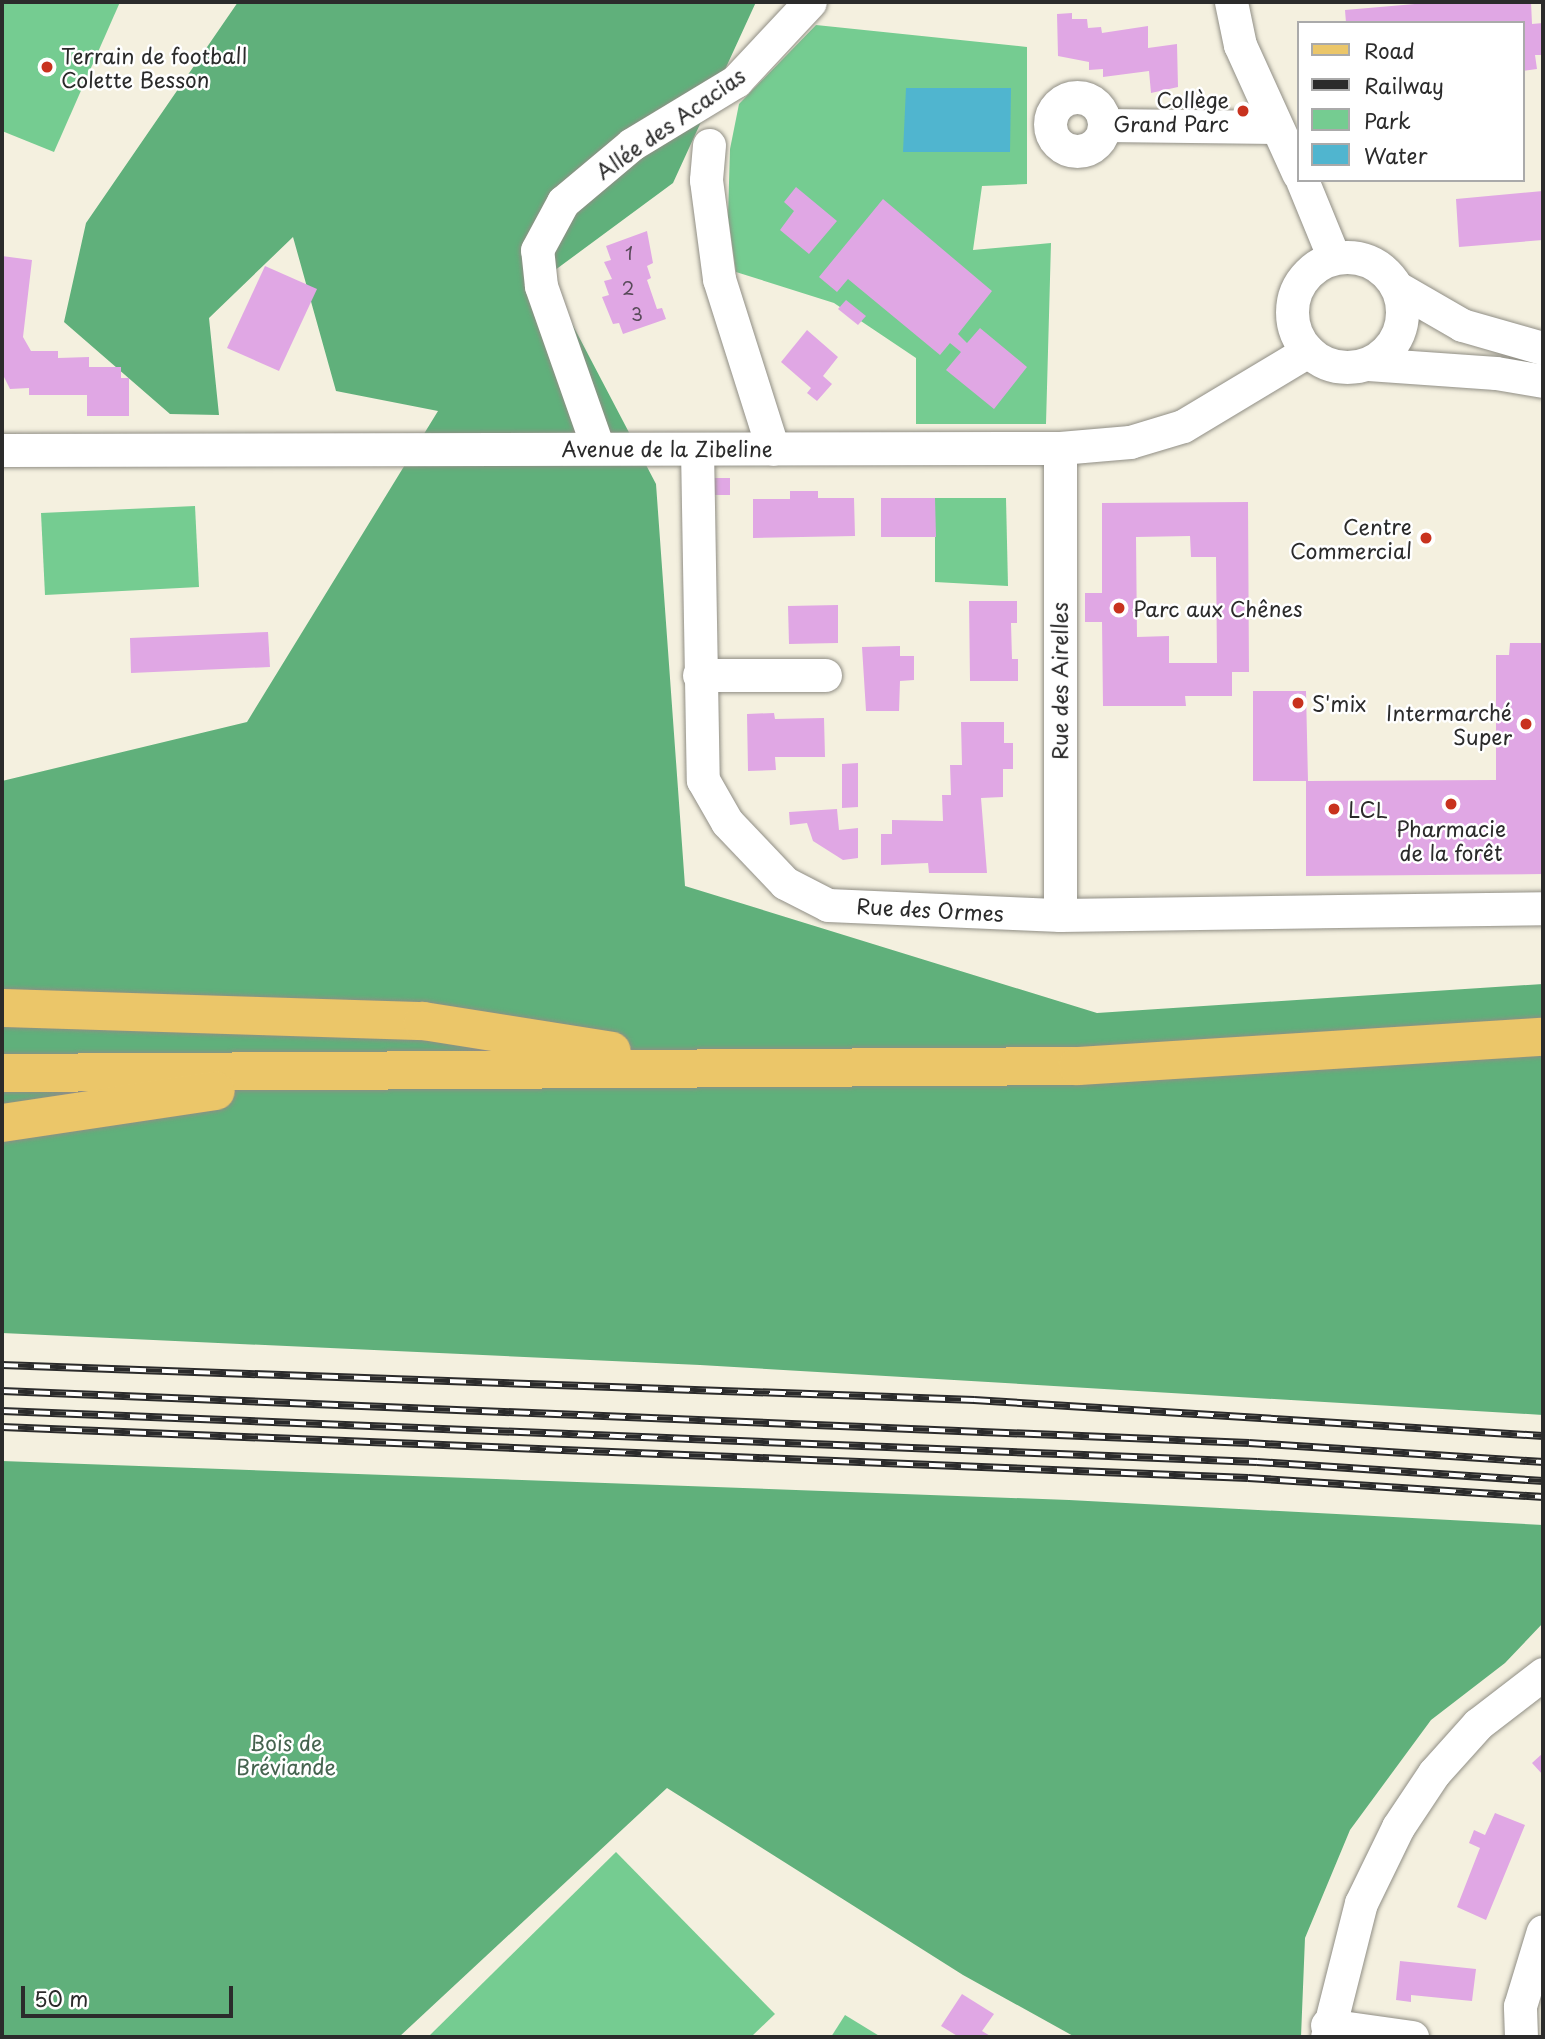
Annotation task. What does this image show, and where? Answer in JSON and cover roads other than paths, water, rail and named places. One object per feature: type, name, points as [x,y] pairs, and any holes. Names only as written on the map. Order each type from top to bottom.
[{"type":"main road","points":[[2,1008],[423,1020],[725,1069]]},
{"type":"main road","points":[[2,1073],[1078,1066],[1543,1037]]},
{"type":"main road","points":[[2,1122],[357,1071]]},
{"type":"street","name":"Allée des Acacias","points":[[598,448],[541,286],[537,250],[563,202],[632,144],[736,80],[810,2]]},
{"type":"street","points":[[1231,2],[1240,45],[1296,169]]},
{"type":"street","points":[[1104,125],[1276,127]]},
{"type":"street","points":[[709,145],[706,180],[719,279],[773,449]]},
{"type":"street","points":[[1303,182],[1334,258]]},
{"type":"street","points":[[1543,348],[1462,325],[1398,288],[1383,269],[1368,260],[1334,258],[1310,271],[1293,299],[1296,333],[1308,351],[1336,367],[1368,364],[1496,373],[1543,381]]},
{"type":"street","points":[[1368,364],[1399,334],[1403,316],[1398,288]]},
{"type":"street","name":"Avenue de la Zibeline","points":[[2,450],[1060,448],[1130,442],[1183,426],[1308,351]]},
{"type":"street","name":"Rue des Airelles","points":[[1060,448],[1060,915]]},
{"type":"street","name":"Rue des Ormes","points":[[696,449],[703,780],[727,822],[785,883],[828,905],[1060,915],[1543,908]]},
{"type":"street","points":[[699,675],[824,676]]},
{"type":"street","points":[[1412,2037],[1327,2031],[1361,1903],[1398,1827],[1434,1773],[1478,1724],[1543,1674]]},
{"type":"street","points":[[1521,2037],[1520,2006],[1543,1931]]},
{"type":"water","points":[[906,88],[1011,88],[1010,152],[903,152]]},
{"type":"railway","points":[[2,1365],[974,1400],[1543,1436]]},
{"type":"railway","points":[[2,1391],[1249,1443],[1543,1462]]},
{"type":"railway","points":[[2,1411],[1257,1462],[1543,1481]]},
{"type":"railway","points":[[2,1427],[1248,1478],[1543,1497]]},
{"type":"place","name":"Terrain de football Colette Besson","points":[[47,67]]},
{"type":"place","name":"Collège Grand Parc","points":[[1243,111]]},
{"type":"place","name":"Centre Commercial","points":[[1426,538]]},
{"type":"place","name":"Parc aux Chênes","points":[[1119,608]]},
{"type":"place","name":"S'mix","points":[[1298,703]]},
{"type":"place","name":"Intermarché Super","points":[[1526,724]]},
{"type":"place","name":"Pharmacie de la forêt","points":[[1451,804]]},
{"type":"place","name":"LCL","points":[[1334,809]]},
{"type":"park label","name":"Bois de Bréviande","points":[[286,1754]]}]
